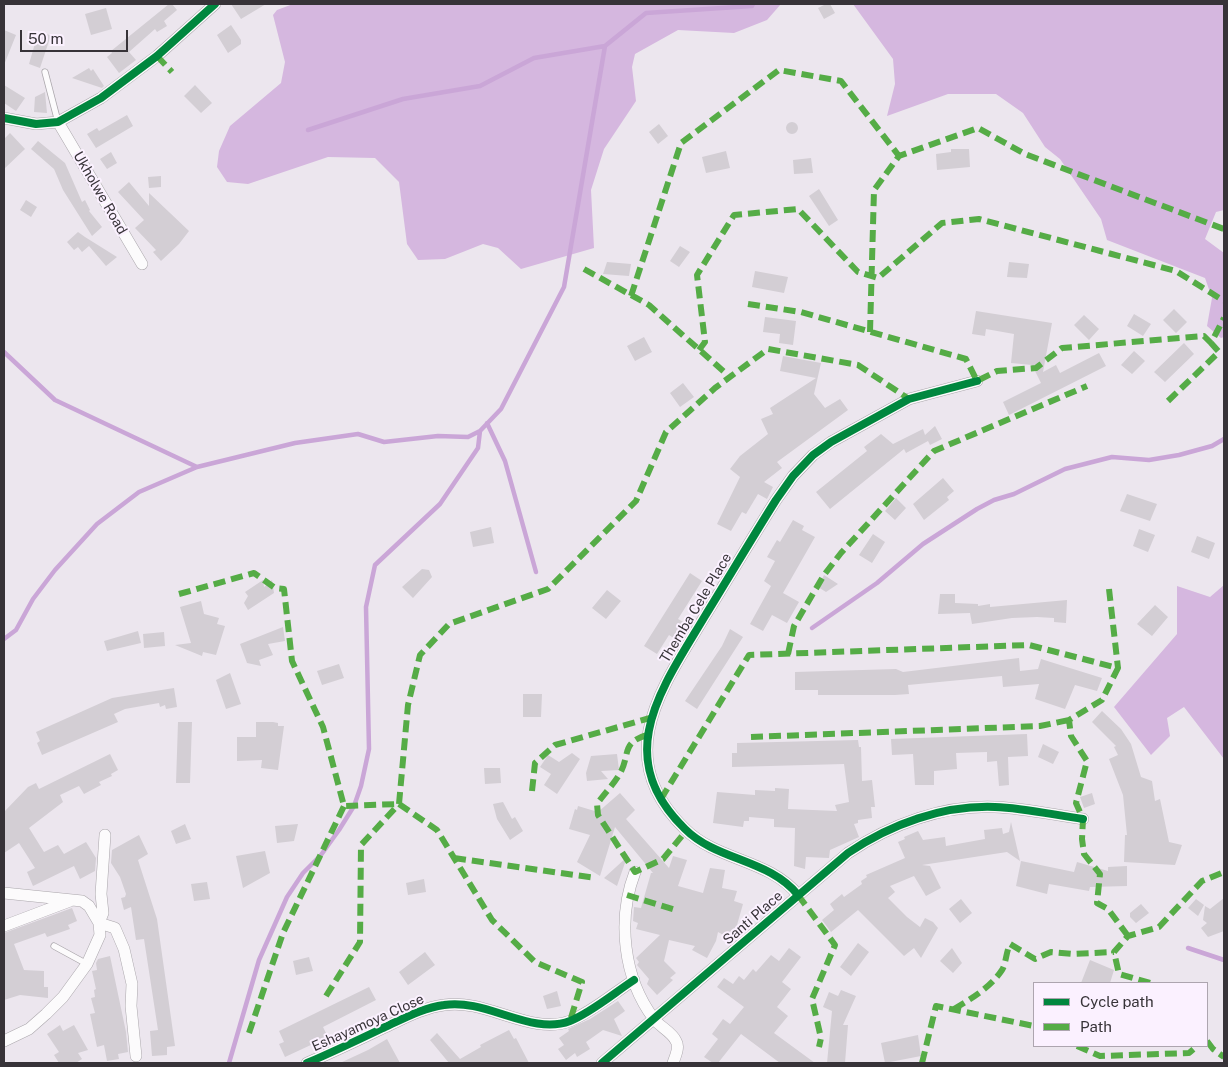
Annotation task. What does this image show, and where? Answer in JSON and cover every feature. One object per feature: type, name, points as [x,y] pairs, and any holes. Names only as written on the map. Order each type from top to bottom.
[{"type":"street","points":[[4,118],[36,124],[58,122],[101,98],[157,56],[216,4]]},
{"type":"street","name":"Ukholwe Road","points":[[58,122],[142,264]]},
{"type":"street","name":"Themba Cele Place","points":[[798,895],[782,879],[769,871],[708,845],[686,831],[676,819],[661,799],[650,774],[647,735],[652,712],[657,699],[681,656],[776,500],[793,476],[813,455],[831,442],[909,399],[977,381]]},
{"type":"street","name":"Santi Place","points":[[602,1063],[655,1020],[848,853],[872,837],[897,825],[958,809],[996,807],[1083,819]]},
{"type":"street","points":[[99,923],[103,913],[101,894],[105,835]]},
{"type":"street","points":[[635,872],[624,911],[626,949],[634,980],[645,1004],[655,1020],[676,1041],[677,1048],[673,1063]]},
{"type":"street","points":[[4,893],[82,901],[89,906],[99,923],[100,935],[87,964],[62,997],[29,1028],[4,1041]]},
{"type":"street","points":[[4,926],[72,900]]},
{"type":"street","points":[[99,923],[115,928],[124,949],[132,984],[131,1006],[136,1056]]},
{"type":"street","name":"Eshayamoya Close","points":[[307,1063],[420,1010],[444,1004],[478,1006],[537,1023],[552,1025],[570,1021],[634,980]]},
{"type":"lane","points":[[45,72],[58,122]]},
{"type":"lane","points":[[54,946],[87,964]]},
{"type":"shaded area","points":[[293,4],[781,4],[767,20],[734,33],[678,30],[635,54],[632,67],[636,101],[604,149],[591,190],[594,248],[521,269],[498,248],[483,244],[445,259],[418,260],[407,244],[399,182],[375,158],[328,157],[248,184],[227,182],[217,167],[219,151],[230,126],[281,83],[285,62],[273,15],[277,10]]},
{"type":"shaded area","points":[[853,4],[1224,4],[1224,210],[1216,212],[1205,239],[1224,253],[1224,337],[1221,338],[1207,326],[1212,298],[1205,278],[1107,240],[1101,219],[1060,159],[1045,147],[1023,113],[996,94],[948,94],[887,116],[895,84],[893,59]]},
{"type":"shaded area","points":[[1224,585],[1224,759],[1184,707],[1167,718],[1170,736],[1151,755],[1114,707],[1177,634],[1177,586],[1210,597]]},
{"type":"building","points":[[169,4],[172,4],[177,10],[164,21],[167,26],[157,32],[155,29],[129,52],[136,60],[119,73],[107,57],[112,53],[111,51]]},
{"type":"building","points":[[231,4],[266,4],[241,19]]},
{"type":"building","points":[[830,4],[835,13],[824,19],[818,8]]},
{"type":"building","points":[[106,8],[112,29],[91,35],[85,14]]},
{"type":"building","points":[[231,25],[241,40],[241,44],[228,53],[217,35]]},
{"type":"building","points":[[4,30],[16,35],[4,65]]},
{"type":"building","points":[[38,33],[51,35],[40,68],[29,64]]},
{"type":"building","points":[[89,68],[91,71],[93,69],[104,86],[102,88],[72,78]]},
{"type":"building","points":[[4,85],[25,98],[16,111],[4,103]]},
{"type":"building","points":[[195,85],[212,103],[201,113],[184,96]]},
{"type":"building","points":[[45,92],[47,113],[34,112],[35,97]]},
{"type":"building","points":[[127,115],[133,126],[96,148],[87,134],[97,128],[99,131]]},
{"type":"building","points":[[792,122],[798,128],[792,134],[786,128]]},
{"type":"building","points":[[659,124],[668,136],[658,144],[649,132]]},
{"type":"building","points":[[10,133],[25,149],[4,169],[4,139]]},
{"type":"building","points":[[38,141],[65,163],[82,202],[85,200],[89,211],[102,227],[92,236],[63,190],[54,169],[31,149]]},
{"type":"building","points":[[951,149],[969,149],[970,167],[937,170],[936,154],[951,152]]},
{"type":"building","points":[[726,151],[730,168],[706,173],[702,157]]},
{"type":"building","points":[[111,152],[117,163],[107,169],[100,159]]},
{"type":"building","points":[[811,158],[813,173],[794,174],[793,160]]},
{"type":"building","points":[[161,176],[161,187],[149,188],[148,177]]},
{"type":"building","points":[[129,182],[149,206],[149,193],[189,231],[179,244],[161,261],[153,252],[156,250],[135,228],[144,220],[118,192]]},
{"type":"building","points":[[819,189],[838,220],[829,226],[809,196]]},
{"type":"building","points":[[26,200],[37,207],[31,217],[20,210]]},
{"type":"building","points":[[78,232],[117,257],[106,266],[89,246],[82,252],[78,247],[74,250],[67,242]]},
{"type":"building","points":[[680,246],[690,252],[679,267],[670,261]]},
{"type":"building","points":[[607,262],[631,264],[629,276],[603,274]]},
{"type":"building","points":[[1009,262],[1029,264],[1027,278],[1007,277]]},
{"type":"building","points":[[755,271],[788,277],[784,293],[752,287]]},
{"type":"building","points":[[1174,309],[1187,322],[1176,333],[1163,320]]},
{"type":"building","points":[[976,311],[1052,323],[1043,372],[1056,365],[1060,373],[1099,353],[1106,366],[1009,415],[1003,402],[1041,383],[1032,365],[1011,363],[1014,334],[986,329],[985,336],[972,334]]},
{"type":"building","points":[[1134,314],[1151,324],[1143,336],[1127,326]]},
{"type":"building","points":[[1084,315],[1099,329],[1089,340],[1074,325]]},
{"type":"building","points":[[765,317],[796,321],[793,345],[779,343],[780,334],[763,332]]},
{"type":"building","points":[[644,337],[652,352],[635,361],[627,346]]},
{"type":"building","points":[[1184,343],[1194,354],[1165,382],[1154,372]]},
{"type":"building","points":[[1134,351],[1145,361],[1132,374],[1121,365]]},
{"type":"building","points":[[783,356],[821,363],[814,394],[825,408],[840,399],[848,410],[777,462],[782,468],[764,482],[773,487],[767,499],[758,494],[746,514],[742,512],[731,531],[717,524],[740,477],[730,469],[740,456],[768,434],[761,419],[773,414],[770,408],[816,378],[780,371]]},
{"type":"building","points":[[683,383],[694,397],[680,407],[670,393]]},
{"type":"building","points":[[935,426],[942,439],[930,445],[928,441],[906,453],[904,449],[830,509],[816,492],[867,451],[864,447],[881,434],[893,444],[923,429],[925,435]]},
{"type":"building","points":[[943,478],[954,491],[947,497],[949,500],[924,520],[913,504]]},
{"type":"building","points":[[1127,494],[1157,504],[1150,521],[1120,511]]},
{"type":"building","points":[[896,498],[906,508],[895,520],[885,511]]},
{"type":"building","points":[[793,520],[804,526],[802,530],[815,537],[783,593],[799,602],[787,623],[772,615],[763,631],[750,624],[771,586],[764,581],[775,561],[767,557],[777,540],[780,542]]},
{"type":"building","points":[[491,527],[494,543],[473,547],[470,532]]},
{"type":"building","points":[[1139,529],[1155,535],[1148,552],[1133,546]]},
{"type":"building","points":[[873,534],[885,542],[872,563],[859,555]]},
{"type":"building","points":[[1197,536],[1215,543],[1209,559],[1191,552]]},
{"type":"building","points":[[422,569],[429,570],[432,577],[413,598],[402,587]]},
{"type":"building","points":[[690,573],[702,581],[678,619],[685,623],[675,639],[669,635],[657,654],[644,646]]},
{"type":"building","points":[[824,575],[838,584],[826,592],[818,587]]},
{"type":"building","points":[[263,580],[264,587],[272,580],[274,593],[248,610],[244,603],[248,596],[245,592]]},
{"type":"building","points":[[607,590],[621,601],[606,619],[592,608]]},
{"type":"building","points":[[940,594],[955,594],[955,603],[978,604],[978,606],[990,604],[990,607],[1067,600],[1066,623],[1054,622],[1054,618],[1037,617],[1012,618],[972,624],[970,613],[938,614]]},
{"type":"building","points":[[201,601],[204,614],[219,618],[217,624],[225,626],[216,655],[203,652],[202,656],[175,645],[191,643],[180,607]]},
{"type":"building","points":[[1155,605],[1168,617],[1152,636],[1137,624]]},
{"type":"building","points":[[283,627],[285,641],[268,644],[273,655],[259,660],[261,666],[247,663],[240,644]]},
{"type":"building","points":[[730,629],[743,637],[697,709],[685,701],[722,646]]},
{"type":"building","points":[[138,631],[141,643],[107,651],[104,641]]},
{"type":"building","points":[[164,632],[165,646],[144,648],[143,634]]},
{"type":"building","points":[[1019,658],[1020,671],[1038,669],[1041,659],[1102,678],[1097,691],[1075,685],[1065,709],[1035,699],[1039,684],[1003,687],[1002,676],[908,685],[909,694],[895,695],[818,695],[818,690],[795,690],[795,672],[896,669],[903,672]]},
{"type":"building","points":[[339,664],[344,678],[322,685],[317,671]]},
{"type":"building","points":[[230,673],[241,704],[226,709],[216,680]]},
{"type":"building","points":[[174,688],[177,707],[166,709],[165,705],[160,707],[159,703],[125,709],[114,714],[118,722],[42,755],[37,743],[40,741],[36,732],[112,698]]},
{"type":"building","points":[[523,694],[542,694],[541,717],[523,717]]},
{"type":"building","points":[[1102,711],[1121,729],[1131,744],[1141,777],[1152,781],[1155,801],[1160,799],[1169,842],[1182,845],[1175,865],[1124,862],[1125,835],[1127,835],[1123,795],[1109,759],[1118,755],[1114,747],[1116,746],[1092,722]]},
{"type":"building","points":[[178,722],[192,722],[190,783],[176,783]]},
{"type":"building","points":[[256,722],[273,722],[278,723],[278,726],[284,726],[278,770],[261,768],[262,760],[237,761],[237,737],[256,737]]},
{"type":"building","points":[[1027,734],[1028,756],[1008,757],[1009,785],[999,786],[997,761],[987,762],[987,752],[956,753],[957,769],[934,771],[934,785],[915,785],[913,754],[892,755],[891,739]]},
{"type":"building","points":[[858,740],[859,747],[861,747],[862,781],[872,780],[875,807],[871,807],[872,818],[858,820],[858,823],[854,824],[859,837],[830,850],[829,858],[806,857],[805,869],[794,866],[795,828],[774,827],[774,819],[749,817],[749,821],[744,821],[743,827],[713,823],[717,792],[755,795],[755,790],[775,791],[775,788],[789,789],[788,809],[837,811],[835,805],[849,802],[844,764],[732,767],[732,753],[737,753],[737,743]]},
{"type":"building","points":[[1043,744],[1059,752],[1053,764],[1038,757]]},
{"type":"building","points":[[572,753],[580,759],[557,794],[544,785],[551,774],[540,767],[548,755],[559,762]]},
{"type":"building","points":[[110,754],[118,770],[111,774],[112,776],[99,782],[101,785],[84,794],[79,786],[60,795],[63,802],[29,828],[44,852],[58,845],[64,854],[86,842],[96,858],[95,871],[80,879],[74,866],[33,886],[27,872],[35,868],[19,843],[4,853],[4,812],[28,787],[36,783],[39,789]]},
{"type":"building","points":[[617,754],[619,770],[601,771],[608,779],[587,781],[586,773],[591,756]]},
{"type":"building","points":[[484,768],[500,768],[501,783],[485,784]]},
{"type":"building","points":[[620,793],[635,810],[626,819],[669,868],[673,856],[687,860],[678,886],[703,893],[710,868],[725,870],[722,888],[737,891],[734,901],[743,904],[737,925],[729,938],[718,932],[716,941],[707,958],[692,950],[695,946],[669,940],[664,961],[676,973],[670,978],[673,980],[657,995],[647,984],[649,979],[637,965],[639,962],[636,958],[660,935],[636,929],[638,923],[633,921],[634,907],[641,908],[651,873],[653,873],[615,827],[600,876],[577,862],[590,835],[569,829],[575,809],[577,810],[578,806],[598,812]]},
{"type":"building","points":[[1092,793],[1095,804],[1084,808],[1080,797]]},
{"type":"building","points":[[503,802],[512,819],[515,817],[523,831],[510,840],[497,819],[493,804]]},
{"type":"building","points":[[1011,822],[1020,861],[1007,852],[922,865],[930,866],[941,888],[926,896],[914,876],[890,886],[895,892],[888,898],[907,917],[920,927],[925,918],[933,922],[938,928],[921,958],[914,948],[904,956],[858,910],[831,932],[822,920],[834,910],[830,904],[842,894],[844,897],[862,884],[861,881],[867,877],[866,875],[905,858],[898,842],[905,839],[904,837],[918,831],[923,840],[945,837],[946,846],[985,839],[984,830],[1002,828],[1003,834],[1009,832]]},
{"type":"building","points":[[185,824],[191,839],[176,844],[171,831]]},
{"type":"building","points":[[298,824],[294,841],[277,843],[275,826]]},
{"type":"building","points":[[139,835],[148,854],[138,860],[157,919],[175,1046],[167,1047],[167,1055],[152,1056],[150,1031],[158,1030],[144,939],[136,940],[131,907],[124,910],[121,898],[125,897],[126,894],[120,877],[111,863],[112,850]]},
{"type":"building","points":[[265,851],[270,873],[243,888],[236,856]]},
{"type":"building","points":[[627,857],[617,886],[604,878]]},
{"type":"building","points":[[1021,861],[1074,872],[1077,862],[1108,871],[1108,867],[1127,866],[1127,886],[1090,887],[1089,891],[1049,884],[1047,894],[1016,886]]},
{"type":"building","points":[[424,879],[426,892],[408,895],[406,883]]},
{"type":"building","points":[[207,882],[210,899],[194,901],[191,884]]},
{"type":"building","points":[[1224,898],[1224,931],[1208,937],[1201,928],[1207,923],[1203,920],[1205,906],[1210,909]]},
{"type":"building","points":[[961,899],[972,913],[960,923],[949,909]]},
{"type":"building","points":[[1196,899],[1204,905],[1198,916],[1188,908]]},
{"type":"building","points":[[1141,904],[1149,913],[1136,923],[1130,917],[1130,913]]},
{"type":"building","points":[[72,908],[77,921],[68,925],[70,929],[47,937],[45,933],[14,944],[24,970],[44,971],[44,987],[48,987],[48,998],[20,995],[4,1000],[4,933]]},
{"type":"building","points":[[858,943],[869,952],[851,976],[840,967]]},
{"type":"building","points":[[789,948],[801,957],[782,982],[791,989],[777,1007],[788,1016],[774,1033],[815,1063],[780,1063],[741,1034],[718,1063],[713,1063],[704,1057],[718,1039],[712,1034],[723,1019],[730,1024],[744,1007],[717,987],[724,978],[733,984],[739,976],[744,980],[753,969],[756,972],[771,955],[779,961]]},
{"type":"building","points":[[952,948],[962,963],[953,973],[940,961]]},
{"type":"building","points":[[425,952],[435,965],[408,985],[399,972]]},
{"type":"building","points":[[110,956],[126,1032],[128,1052],[118,1054],[119,1059],[107,1061],[104,1045],[97,1047],[90,1014],[95,1013],[91,998],[95,997],[94,990],[96,989],[92,971],[97,970],[96,963],[98,959]]},
{"type":"building","points":[[309,957],[313,971],[296,975],[293,961]]},
{"type":"building","points":[[1090,960],[1114,970],[1110,982],[1081,982]]},
{"type":"building","points":[[369,987],[376,1000],[323,1027],[328,1037],[285,1057],[279,1044],[284,1042],[279,1031]]},
{"type":"building","points":[[841,990],[856,996],[843,1025],[848,1025],[845,1063],[827,1063],[832,1011],[823,1007],[829,992],[838,996]]},
{"type":"building","points":[[557,991],[561,1006],[547,1009],[543,996]]},
{"type":"building","points":[[618,1001],[625,1011],[614,1019],[622,1036],[603,1030],[586,1042],[590,1049],[577,1057],[575,1053],[566,1060],[558,1049],[564,1045],[559,1038],[569,1031],[568,1029],[590,1019]]},
{"type":"building","points":[[60,1025],[63,1031],[74,1025],[88,1050],[78,1053],[82,1059],[76,1063],[59,1063],[54,1055],[59,1052],[47,1034]]},
{"type":"building","points":[[509,1030],[514,1039],[516,1038],[529,1063],[449,1063],[430,1040],[437,1033],[460,1059],[481,1047],[480,1045]]},
{"type":"building","points":[[918,1035],[921,1056],[885,1063],[881,1043]]},
{"type":"building","points":[[387,1039],[400,1063],[340,1063],[368,1050]]},
{"type":"waterway","points":[[4,639],[16,630],[33,599],[55,570],[97,524],[139,492],[197,467],[295,443],[358,434],[384,442],[438,436],[468,437],[480,431],[501,409],[564,287],[605,46],[646,13],[752,6],[753,4]]},
{"type":"waterway","points":[[308,130],[403,99],[480,86],[534,58],[605,46]]},
{"type":"waterway","points":[[4,352],[55,400],[197,467]]},
{"type":"waterway","points":[[487,423],[505,461],[536,572]]},
{"type":"waterway","points":[[229,1063],[259,960],[287,897],[303,873],[321,855],[339,830],[354,806],[361,786],[369,749],[366,607],[375,565],[440,504],[478,448],[480,431]]},
{"type":"waterway","points":[[812,628],[877,583],[923,544],[994,500],[1014,494],[1065,469],[1112,457],[1149,460],[1179,455],[1212,446],[1224,439]]},
{"type":"waterway","points":[[1188,948],[1224,960]]},
{"type":"marked path","points":[[157,56],[172,72]]},
{"type":"marked path","points":[[631,296],[681,143],[779,70],[841,81],[899,156]]},
{"type":"marked path","points":[[870,332],[874,190],[899,156],[978,128],[1025,154],[1224,229]]},
{"type":"marked path","points":[[699,350],[705,342],[697,275],[734,215],[798,209],[858,272],[878,278],[942,223],[979,219],[1176,271],[1224,301]]},
{"type":"marked path","points":[[584,269],[649,305],[731,378]]},
{"type":"marked path","points":[[748,304],[801,312],[966,359],[977,381],[997,371],[1036,368],[1062,348],[1204,336],[1211,343]]},
{"type":"marked path","points":[[1168,401],[1219,352],[1211,343],[1224,318]]},
{"type":"marked path","points":[[399,804],[408,705],[420,655],[449,624],[548,589],[636,501],[666,432],[715,388],[768,349],[858,365],[909,399]]},
{"type":"marked path","points":[[788,654],[794,626],[824,575],[841,553],[934,451],[1087,386]]},
{"type":"marked path","points":[[179,594],[254,573],[275,588],[284,589],[292,661],[323,727],[344,806],[399,804]]},
{"type":"marked path","points":[[1109,589],[1118,668]]},
{"type":"marked path","points":[[661,799],[749,655],[1029,645],[1118,668],[1102,700],[1069,720],[1071,736],[1087,761],[1076,803],[1083,819],[1082,839],[1084,854],[1100,874],[1097,903],[1108,909],[1128,936]]},
{"type":"marked path","points":[[532,791],[535,763],[555,745],[650,718]]},
{"type":"marked path","points":[[751,737],[1040,726],[1069,720]]},
{"type":"marked path","points":[[647,735],[639,738],[629,746],[623,768],[597,804],[598,815],[635,872],[663,859],[686,831]]},
{"type":"marked path","points":[[399,804],[437,830],[492,920],[535,962],[582,982],[570,1021]]},
{"type":"marked path","points":[[326,996],[360,942],[361,845],[399,804]]},
{"type":"marked path","points":[[249,1033],[283,933],[344,806]]},
{"type":"marked path","points":[[454,858],[596,878]]},
{"type":"marked path","points":[[1147,982],[1119,974],[1114,952],[1128,936],[1159,927],[1202,881],[1224,872]]},
{"type":"marked path","points":[[627,895],[676,910]]},
{"type":"marked path","points":[[798,895],[835,945],[812,999],[821,1038],[819,1047]]},
{"type":"marked path","points":[[954,1009],[992,982],[1003,967],[1010,944],[1035,959],[1051,952],[1073,954],[1114,952]]},
{"type":"marked path","points":[[922,1063],[936,1006],[1033,1026]]},
{"type":"marked path","points":[[1208,1042],[1213,1049],[1224,1057]]},
{"type":"marked path","points":[[1079,1047],[1100,1056],[1189,1053],[1196,1047]]},
{"type":"cycle path","points":[[4,118],[36,124],[58,122],[101,98],[157,56],[215,4]]},
{"type":"cycle path","points":[[798,895],[773,874],[712,848],[698,840],[685,829],[663,802],[650,775],[647,749],[651,722],[660,696],[673,669],[776,500],[793,476],[813,455],[831,442],[909,399],[977,381]]},
{"type":"cycle path","points":[[602,1063],[848,853],[882,833],[918,818],[956,809],[976,807],[1017,809],[1083,819]]},
{"type":"cycle path","points":[[307,1063],[413,1014],[444,1005],[460,1004],[476,1007],[540,1024],[570,1021],[595,1008],[634,980]]}]
